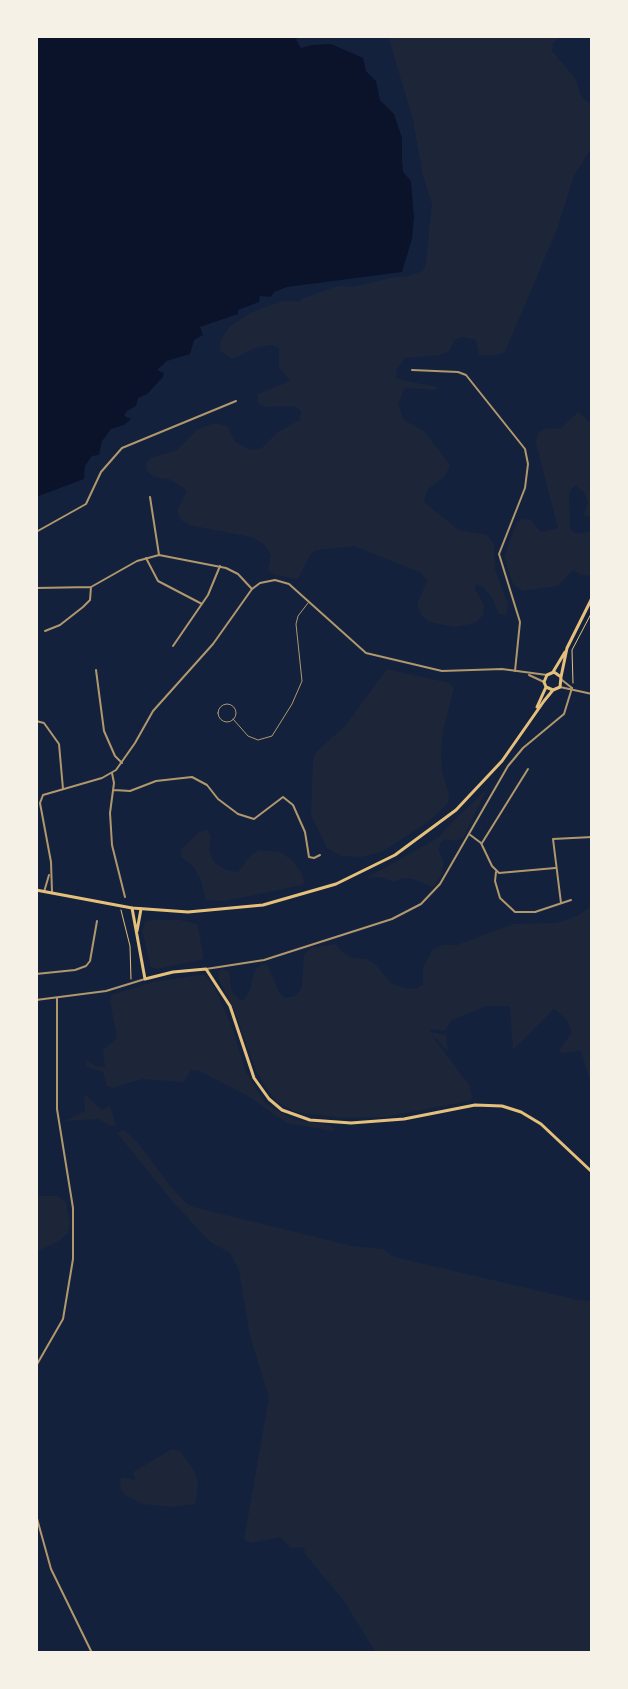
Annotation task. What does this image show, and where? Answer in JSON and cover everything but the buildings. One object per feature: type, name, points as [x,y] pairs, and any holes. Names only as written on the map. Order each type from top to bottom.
[{"type":"main road","points":[[553,690],[546,687],[544,682],[567,648],[592,598]]},
{"type":"main road","points":[[36,890],[132,908],[206,911],[263,905],[305,895],[367,871],[422,837],[456,810],[502,761],[533,715],[553,690],[560,687],[567,648]]},
{"type":"main road","points":[[552,672],[561,678]]},
{"type":"main road","points":[[533,715],[546,687]]},
{"type":"main road","points":[[132,908],[145,979],[173,972],[206,969],[230,1006],[254,1078],[269,1100],[282,1110],[317,1121],[351,1123],[404,1119],[474,1105],[502,1106],[521,1112],[540,1124],[592,1172]]},
{"type":"main road","points":[[136,933],[141,909]]},
{"type":"street","points":[[412,370],[458,372],[466,375],[525,449],[528,465],[525,488],[499,554],[520,622],[515,671]]},
{"type":"street","points":[[36,532],[86,504],[101,472],[122,448],[236,401]]},
{"type":"street","points":[[150,497],[159,555]]},
{"type":"street","points":[[36,588],[91,587],[146,557],[159,555],[220,566],[238,574],[252,589]]},
{"type":"street","points":[[146,557],[158,581],[202,604]]},
{"type":"street","points":[[173,646],[202,604],[220,566]]},
{"type":"street","points":[[41,798],[45,794],[112,773],[122,763],[153,711],[213,644],[252,589],[268,580],[282,581],[296,588],[353,644],[366,653],[430,670],[515,671],[547,675]]},
{"type":"street","points":[[45,631],[60,625],[83,607],[90,600],[91,587]]},
{"type":"street","points":[[96,670],[104,731],[115,756],[122,763]]},
{"type":"street","points":[[524,672],[544,682]]},
{"type":"street","points":[[561,678],[572,688]]},
{"type":"street","points":[[560,687],[592,694]]},
{"type":"street","points":[[206,969],[264,960],[392,919],[412,910],[435,891],[494,788],[518,754],[564,714],[572,688]]},
{"type":"street","points":[[36,721],[44,723],[58,744],[63,789]]},
{"type":"street","points":[[482,843],[528,769]]},
{"type":"street","points":[[112,773],[114,790],[110,813],[112,845],[125,897]]},
{"type":"street","points":[[114,790],[130,791],[156,781],[192,777],[207,785],[218,799],[238,814],[254,819],[283,797],[293,805],[305,832],[309,857],[314,858],[320,855]]},
{"type":"street","points":[[36,796],[41,798]]},
{"type":"street","points":[[41,798],[52,893]]},
{"type":"street","points":[[469,834],[482,843],[496,872],[495,881],[500,898],[515,912],[535,912],[571,900]]},
{"type":"street","points":[[561,903],[553,839],[592,837]]},
{"type":"street","points":[[496,872],[506,874],[555,868]]},
{"type":"street","points":[[44,892],[50,872]]},
{"type":"street","points":[[36,975],[75,970],[86,966],[90,961],[97,921]]},
{"type":"street","points":[[36,1000],[99,993],[145,979]]},
{"type":"street","points":[[36,1366],[63,1319],[71,1284],[74,1252],[73,1208],[57,1109],[57,998]]},
{"type":"street","points":[[36,1515],[51,1569],[92,1653]]},
{"type":"lane","points":[[233,719],[248,736],[258,740],[272,736],[292,704],[302,681],[296,624],[301,611],[309,602]]},
{"type":"lane","points":[[229,704],[233,706],[235,715],[233,719],[224,721],[220,719],[218,710],[220,706],[229,704]]},
{"type":"path","points":[[572,688],[572,650],[592,612]]},
{"type":"path","points":[[121,910],[130,946],[132,984]]},
{"type":"shaded area","points":[[36,36],[298,36],[296,40],[301,48],[331,44],[363,58],[366,71],[376,81],[380,100],[394,114],[402,138],[403,172],[411,181],[414,217],[412,239],[402,272],[287,287],[274,292],[271,297],[260,296],[259,302],[238,310],[238,314],[200,327],[203,335],[194,340],[190,354],[167,361],[157,370],[164,373],[163,377],[147,394],[138,398],[136,406],[127,411],[124,416],[131,419],[124,425],[111,429],[102,441],[99,455],[92,456],[85,466],[84,479],[36,497]]},
{"type":"shaded area","points":[[388,36],[561,36],[553,43],[552,51],[575,78],[582,98],[592,104],[592,147],[574,176],[557,229],[505,352],[497,355],[479,355],[476,340],[462,337],[455,340],[449,351],[439,355],[405,358],[396,371],[396,378],[401,380],[439,387],[435,390],[405,388],[398,404],[404,420],[424,431],[450,465],[445,476],[428,489],[424,502],[459,530],[488,535],[494,545],[495,569],[508,604],[506,615],[499,614],[491,596],[483,587],[476,584],[475,589],[484,605],[483,615],[476,623],[455,627],[429,622],[422,616],[417,605],[427,581],[422,573],[354,546],[316,550],[310,555],[298,579],[275,575],[268,570],[271,556],[265,545],[251,537],[189,525],[181,520],[177,511],[187,490],[169,479],[155,477],[147,471],[146,464],[150,458],[177,450],[197,430],[214,423],[227,426],[235,442],[250,450],[262,448],[278,432],[300,420],[301,411],[294,406],[266,407],[258,403],[258,394],[290,381],[279,367],[279,348],[272,345],[258,347],[232,359],[220,351],[221,340],[229,327],[250,313],[271,305],[285,301],[299,302],[303,298],[338,286],[353,287],[395,277],[405,277],[423,271],[426,263],[432,204],[423,176],[413,120]]},
{"type":"shaded area","points":[[578,412],[592,424],[592,479],[589,485],[592,491],[592,517],[583,515],[588,502],[584,492],[575,485],[569,493],[570,524],[571,530],[577,534],[592,531],[592,576],[581,575],[573,570],[558,586],[522,591],[513,584],[504,557],[517,522],[521,519],[531,520],[541,532],[558,528],[536,443],[538,433],[545,428],[560,429]]},
{"type":"shaded area","points":[[387,669],[449,683],[454,688],[443,731],[441,753],[442,771],[449,794],[448,803],[428,822],[383,851],[362,857],[341,856],[327,848],[311,815],[313,759],[317,751],[345,726]]},
{"type":"shaded area","points":[[487,789],[463,838],[456,841],[445,839],[440,843],[439,850],[444,863],[441,876],[433,887],[413,879],[402,878],[394,882],[380,877],[367,878],[441,836],[446,828]]},
{"type":"shaded area","points":[[207,829],[211,836],[209,850],[214,862],[226,870],[238,872],[251,855],[259,850],[280,852],[292,860],[301,872],[303,885],[225,901],[206,900],[201,880],[193,866],[181,857],[181,850],[198,833]]},
{"type":"shaded area","points":[[592,905],[592,1087],[581,1051],[562,1053],[559,1050],[572,1032],[566,1019],[554,1009],[513,1050],[510,1006],[487,1006],[452,1020],[445,1031],[430,1029],[430,1032],[446,1035],[448,1051],[430,1033],[470,1086],[472,1098],[469,1101],[385,1117],[342,1118],[296,1112],[277,1102],[265,1087],[255,1068],[233,1007],[219,980],[218,972],[222,969],[229,972],[232,992],[240,1000],[244,1000],[250,990],[254,972],[260,965],[267,964],[279,992],[285,998],[296,996],[302,987],[304,955],[310,948],[336,944],[342,952],[353,958],[367,959],[376,965],[391,983],[408,989],[417,988],[423,985],[423,968],[433,949],[443,945],[457,945],[513,924],[556,923],[579,915]]},
{"type":"shaded area","points":[[180,920],[197,924],[204,959],[157,969],[151,967],[142,931],[145,922]]},
{"type":"shaded area","points":[[205,975],[215,988],[232,1027],[245,1070],[265,1103],[292,1119],[328,1125],[336,1129],[332,1131],[287,1123],[248,1096],[197,1070],[191,1070],[184,1082],[143,1079],[112,1088],[107,1086],[103,1072],[86,1066],[86,1060],[95,1066],[105,1067],[103,1050],[117,1038],[110,1000],[112,995],[153,982]]},
{"type":"shaded area","points":[[84,1094],[102,1110],[110,1106],[116,1125],[111,1126],[98,1119],[64,1121],[85,1111]]},
{"type":"shaded area","points":[[124,1130],[138,1143],[171,1187],[187,1204],[197,1208],[352,1246],[383,1249],[394,1257],[578,1300],[592,1301],[592,1653],[376,1653],[344,1601],[305,1554],[304,1547],[291,1548],[280,1537],[251,1543],[244,1540],[269,1397],[250,1336],[239,1270],[230,1253],[210,1242],[173,1202],[117,1133]]},
{"type":"shaded area","points":[[36,1196],[57,1196],[66,1202],[70,1223],[68,1233],[59,1241],[36,1252]]},
{"type":"shaded area","points":[[172,1449],[180,1451],[195,1472],[198,1485],[195,1504],[170,1507],[143,1504],[125,1495],[121,1489],[120,1479],[124,1477],[135,1480],[133,1472]]}]
